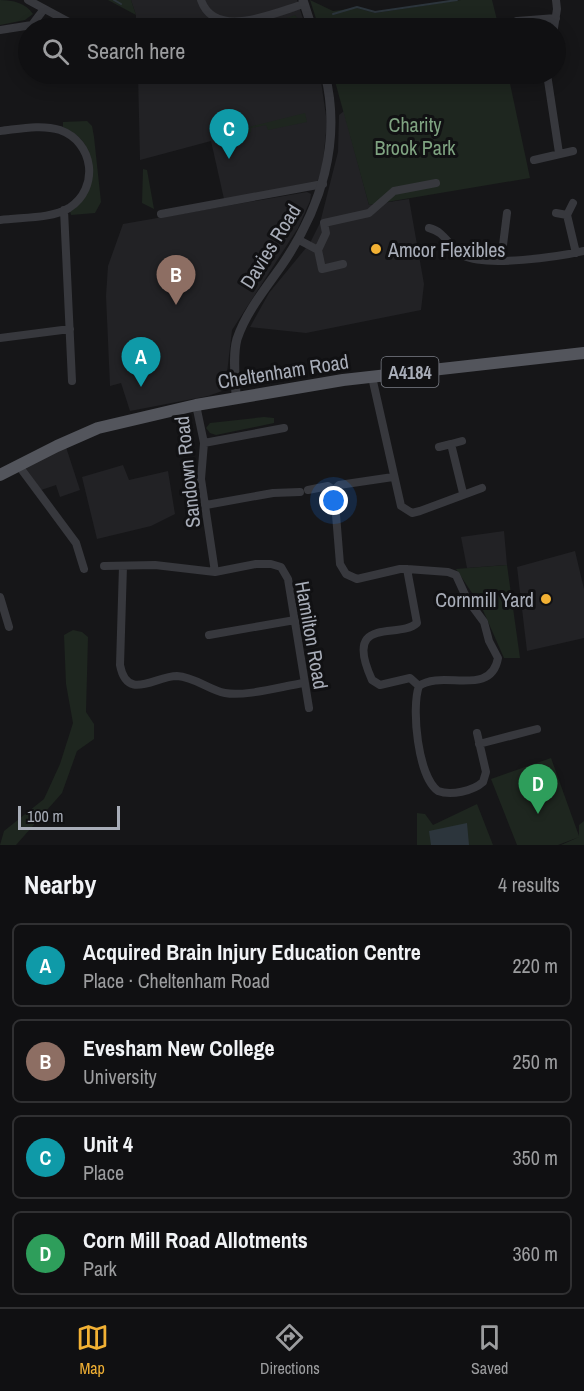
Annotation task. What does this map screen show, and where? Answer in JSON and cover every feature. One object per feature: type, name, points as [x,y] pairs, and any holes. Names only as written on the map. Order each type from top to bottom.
[{"type":"main road","name":"Cheltenham Road","points":[[0,475],[98,429],[196,405],[372,377],[584,353]]},
{"type":"street","points":[[28,0],[61,18]]},
{"type":"street","points":[[201,0],[207,11],[218,18]]},
{"type":"street","points":[[529,18],[556,18],[556,0]]},
{"type":"street","points":[[251,18],[304,2],[309,18]]},
{"type":"street","points":[[37,18],[44,9]]},
{"type":"street","points":[[0,30],[18,27]]},
{"type":"street","name":"Davies Road","points":[[236,399],[235,359],[238,337],[246,318],[298,240],[316,206],[323,184],[329,157],[331,129],[326,84]]},
{"type":"street","points":[[549,84],[559,153]]},
{"type":"street","points":[[0,131],[41,127],[55,129],[80,141],[89,165],[87,184],[80,198],[64,210],[0,219]]},
{"type":"street","points":[[534,160],[573,151]]},
{"type":"street","points":[[343,264],[322,269],[318,250],[326,233],[324,223],[369,213],[394,191],[436,183]]},
{"type":"street","points":[[161,214],[323,184]]},
{"type":"street","points":[[429,228],[440,230],[458,252],[468,258],[501,261],[580,252],[567,215],[573,203]]},
{"type":"street","points":[[64,210],[72,381]]},
{"type":"street","points":[[501,261],[507,213]]},
{"type":"street","points":[[556,213],[567,215]]},
{"type":"street","points":[[298,240],[318,250]]},
{"type":"street","points":[[0,338],[70,329]]},
{"type":"street","points":[[372,377],[401,506],[412,513],[482,488]]},
{"type":"street","name":"Sandown Road","points":[[196,405],[204,443],[201,479],[215,572]]},
{"type":"street","points":[[204,443],[284,428]]},
{"type":"street","points":[[439,447],[462,441]]},
{"type":"street","points":[[451,444],[463,493]]},
{"type":"street","points":[[19,465],[76,543],[84,569]]},
{"type":"street","points":[[206,505],[273,493],[336,487],[393,477]]},
{"type":"street","points":[[336,487],[340,564],[346,574],[357,579],[407,569],[456,575],[467,599],[484,622],[489,641],[498,657],[494,671],[485,678],[429,682],[418,686]]},
{"type":"street","name":"Hamilton Road","points":[[104,566],[155,565],[215,572],[256,564],[272,564],[281,567],[288,579],[309,708]]},
{"type":"street","points":[[123,566],[120,665],[123,676],[130,683],[144,685],[178,676],[226,693],[304,682]]},
{"type":"street","points":[[407,569],[417,623],[406,629],[374,633],[365,648],[370,676],[376,684],[406,678],[418,686]]},
{"type":"street","points":[[0,597],[9,627]]},
{"type":"street","points":[[209,635],[295,620]]},
{"type":"street","points":[[418,686],[417,735],[432,787],[443,793],[449,793],[473,788],[483,782],[486,772],[477,733]]},
{"type":"street","points":[[480,744],[537,729]]},
{"type":"shaded area","points":[[131,0],[297,0],[303,18],[136,18]]},
{"type":"shaded area","points":[[138,84],[321,84],[327,123],[322,170],[317,182],[224,199],[211,141],[140,160]]},
{"type":"shaded area","points":[[344,111],[369,205],[409,199],[424,284],[421,310],[306,333],[250,327],[269,293],[310,243],[320,223],[338,152],[339,115]]},
{"type":"shaded area","points":[[307,192],[311,194],[310,201],[298,228],[232,330],[225,390],[208,396],[130,411],[121,383],[110,386],[106,296],[108,266],[123,224]]},
{"type":"shaded area","points":[[66,447],[80,490],[60,497],[56,485],[41,490],[25,467]]},
{"type":"shaded area","points":[[123,465],[129,480],[168,471],[175,514],[151,526],[97,539],[82,477]]},
{"type":"shaded area","points":[[504,531],[507,565],[467,568],[461,537]]},
{"type":"shaded area","points":[[575,551],[584,589],[584,638],[527,651],[517,567]]},
{"type":"shaded area","points":[[467,823],[469,845],[431,845],[429,831]]},
{"type":"green space","points":[[0,0],[19,3],[33,14],[28,18],[18,18],[18,21],[0,25]]},
{"type":"green space","points":[[108,0],[131,0],[136,15]]},
{"type":"green space","points":[[310,0],[333,11],[357,8],[375,13],[461,0],[492,0],[496,18],[316,18]]},
{"type":"green space","name":"Charity Brook Park","points":[[336,84],[510,84],[530,178],[369,205]]},
{"type":"green space","points":[[305,113],[307,122],[268,130],[266,125],[251,128],[251,132],[238,136],[237,130]]},
{"type":"green space","points":[[87,121],[92,126],[94,137],[101,202],[95,213],[71,215],[70,211],[77,206],[89,161],[84,143],[76,134],[63,127],[63,122]]},
{"type":"green space","points":[[143,169],[147,170],[154,209],[142,203]]},
{"type":"green space","points":[[274,418],[274,423],[216,435],[210,433],[206,428],[210,423]]},
{"type":"green space","points":[[507,565],[520,658],[504,658],[482,608],[456,569]]},
{"type":"green space","points":[[73,630],[82,632],[88,637],[86,712],[94,724],[94,739],[77,751],[62,793],[16,845],[0,845],[4,831],[44,799],[60,764],[73,723],[66,684],[64,635]]},
{"type":"green space","points":[[551,758],[579,836],[579,825],[584,821],[584,845],[561,845],[579,837],[558,845],[517,845],[491,779]]},
{"type":"green space","points":[[477,804],[493,845],[417,845],[417,813],[425,814],[433,825]]},
{"type":"waterway","points":[[114,0],[121,4]]},
{"type":"waterway","points":[[333,14],[357,7],[375,12],[457,0]]},
{"type":"place","name":"Unit 4","points":[[229,159]]},
{"type":"place","name":"Amcor Flexibles","points":[[376,249]]},
{"type":"place","name":"Evesham New College","points":[[176,305]]},
{"type":"place","name":"Acquired Brain Injury Education Centre","points":[[141,387]]},
{"type":"place","name":"Cornmill Yard","points":[[546,599]]},
{"type":"place","name":"Corn Mill Road Allotments","points":[[538,814]]}]
